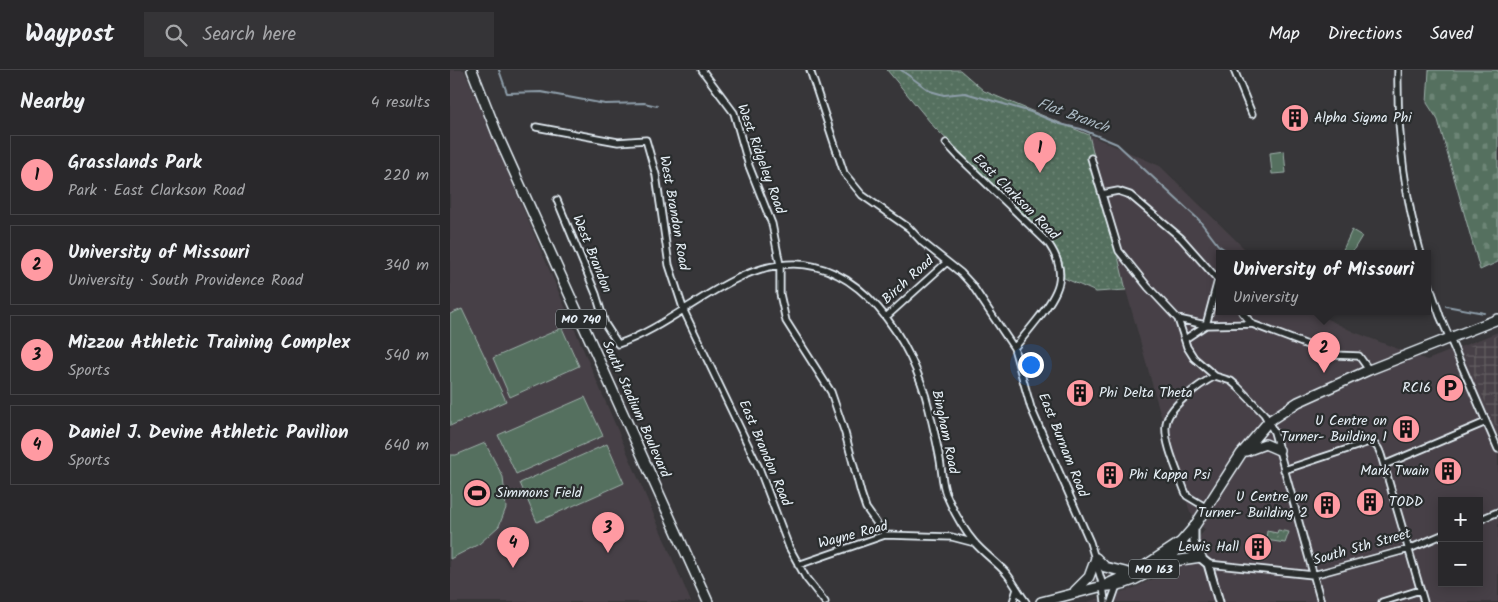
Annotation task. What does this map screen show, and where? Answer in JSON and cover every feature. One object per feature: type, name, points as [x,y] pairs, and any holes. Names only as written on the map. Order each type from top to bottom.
[{"type":"main road","name":"South Stadium Boulevard","points":[[472,70],[502,145],[708,602]]},
{"type":"main road","name":"MO 163","points":[[1103,586],[1117,585],[1134,576],[1177,542],[1181,542],[1207,508],[1241,454],[1269,421],[1298,402],[1369,370],[1498,319]]},
{"type":"main road","points":[[1241,454],[1254,446],[1265,444],[1279,450]]},
{"type":"main road","points":[[1071,594],[1089,577],[1096,558],[1105,567],[1146,579],[1174,561],[1200,557]]},
{"type":"main road","name":"MO 163","points":[[1041,602],[1134,576]]},
{"type":"street","name":"West Ridgeley Road","points":[[702,70],[734,113],[749,166],[777,240],[780,264],[780,294],[786,321],[831,392],[845,433],[866,508],[885,536]]},
{"type":"street","name":"East Burnam Road","points":[[810,70],[844,173],[862,195],[909,228],[922,242],[972,285],[1014,348],[1031,408],[1096,558],[1105,602]]},
{"type":"street","points":[[1234,70],[1252,114]]},
{"type":"street","points":[[1398,70],[1398,112],[1403,170],[1419,250]]},
{"type":"street","name":"West Brandon Road","points":[[536,126],[618,142],[646,140],[656,175],[669,265],[684,311]]},
{"type":"street","name":"East Clarkson Road","points":[[946,143],[1048,243],[1058,261],[1060,271],[1052,302],[1014,348]]},
{"type":"street","points":[[1091,158],[1119,251],[1124,260],[1178,319],[1194,358],[1215,376],[1231,381],[1269,421],[1279,450],[1321,602]]},
{"type":"street","points":[[1102,194],[1118,191],[1130,195],[1181,238],[1216,278]]},
{"type":"street","name":"West Brandon","points":[[557,200],[596,294],[605,324],[618,344]]},
{"type":"street","name":"Birch Road","points":[[886,317],[947,262]]},
{"type":"street","name":"Bingham Road","points":[[618,344],[684,311],[705,296],[748,274],[780,264],[817,266],[834,272],[864,292],[886,317],[899,337],[921,382],[934,432],[945,491],[954,511],[974,542],[994,559],[1026,602]]},
{"type":"street","points":[[1431,289],[1498,449]]},
{"type":"street","points":[[1185,339],[1206,325],[1216,291]]},
{"type":"street","name":"East Brandon Road","points":[[684,311],[759,468],[789,547],[798,565],[825,602]]},
{"type":"street","points":[[1244,315],[1252,324]]},
{"type":"street","points":[[1178,319],[1206,325],[1252,324],[1334,355],[1358,356],[1369,370]]},
{"type":"street","points":[[1207,508],[1187,496],[1171,448],[1166,424],[1170,414],[1196,387],[1215,376]]},
{"type":"street","points":[[1384,465],[1486,422]]},
{"type":"street","points":[[1284,470],[1369,442],[1374,443],[1378,448],[1384,465],[1424,602]]},
{"type":"street","points":[[1483,518],[1498,512]]},
{"type":"street","points":[[1194,527],[1194,542],[1200,557]]},
{"type":"street","name":"Wayne Road","points":[[798,565],[885,536],[952,537],[974,542]]},
{"type":"street","name":"South 5th Street","points":[[1208,564],[1313,575],[1409,549],[1438,537]]},
{"type":"street","points":[[1181,542],[1208,564],[1219,602]]},
{"type":"street","points":[[1111,602],[1117,585]]},
{"type":"street","points":[[1013,602],[1016,589]]},
{"type":"street","points":[[1382,602],[1420,590]]},
{"type":"shaded area","points":[[450,70],[464,70],[691,602],[450,602]]},
{"type":"shaded area","points":[[1089,135],[1160,166],[1246,250],[1216,250],[1216,315],[1319,315],[1354,332],[1427,360],[1498,332],[1498,602],[1087,602],[1134,588],[1159,576],[1174,566],[1205,530],[1190,512],[1126,290]]},
{"type":"shaded area","points":[[1498,335],[1498,431],[1465,355],[1469,346]]},
{"type":"green space","points":[[887,70],[960,70],[984,91],[1089,135],[1126,290],[1096,292],[1064,278],[1060,257],[1050,239],[935,128]]},
{"type":"green space","points":[[1429,70],[1498,70],[1498,262],[1480,270],[1438,120],[1427,103]]},
{"type":"green space","points":[[1284,151],[1286,173],[1272,174],[1270,153]]},
{"type":"green space","points":[[1352,230],[1362,236],[1353,250],[1343,250]]},
{"type":"green space","points":[[462,309],[506,401],[450,426],[450,314]]},
{"type":"green space","points":[[562,328],[579,366],[510,397],[493,358]]},
{"type":"green space","points":[[585,397],[603,436],[516,474],[498,435]]},
{"type":"green space","name":"Simmons Field","points":[[485,443],[503,477],[506,508],[499,526],[479,544],[450,559],[450,455],[456,455]]},
{"type":"green space","points":[[607,444],[624,483],[537,522],[520,483]]},
{"type":"green space","points":[[1278,530],[1289,532],[1285,543],[1266,540],[1267,531],[1277,533]]},
{"type":"waterway","points":[[499,70],[507,93],[541,92],[605,104],[644,103],[657,106]]},
{"type":"waterway","name":"Flat Branch","points":[[901,70],[930,91],[944,95],[965,93],[990,100],[1031,112],[1060,124],[1081,129],[1117,144],[1199,220],[1218,245],[1225,250]]},
{"type":"waterway","name":"Flat Branch","points":[[1446,306],[1484,313]]},
{"type":"place","name":"Alpha Sigma Phi","points":[[1295,118]]},
{"type":"place","name":"Grasslands Park","points":[[1040,173]]},
{"type":"place","name":"University of Missouri","points":[[1324,373]]},
{"type":"place","name":"RC16","points":[[1450,388]]},
{"type":"place","name":"Phi Delta Theta","points":[[1080,393]]},
{"type":"place","name":"U Centre on Turner- Building 1","points":[[1406,429]]},
{"type":"place","name":"Mark Twain","points":[[1448,471]]},
{"type":"place","name":"Phi Kappa Psi","points":[[1110,475]]},
{"type":"place","name":"Simmons Field","points":[[477,493]]},
{"type":"place","name":"TODD","points":[[1370,502]]},
{"type":"place","name":"U Centre on Turner- Building 2","points":[[1327,505]]},
{"type":"place","name":"Lewis Hall","points":[[1258,547]]},
{"type":"place","name":"Mizzou Athletic Training Complex","points":[[608,553]]},
{"type":"place","name":"Daniel J. Devine Athletic Pavilion","points":[[513,568]]}]
